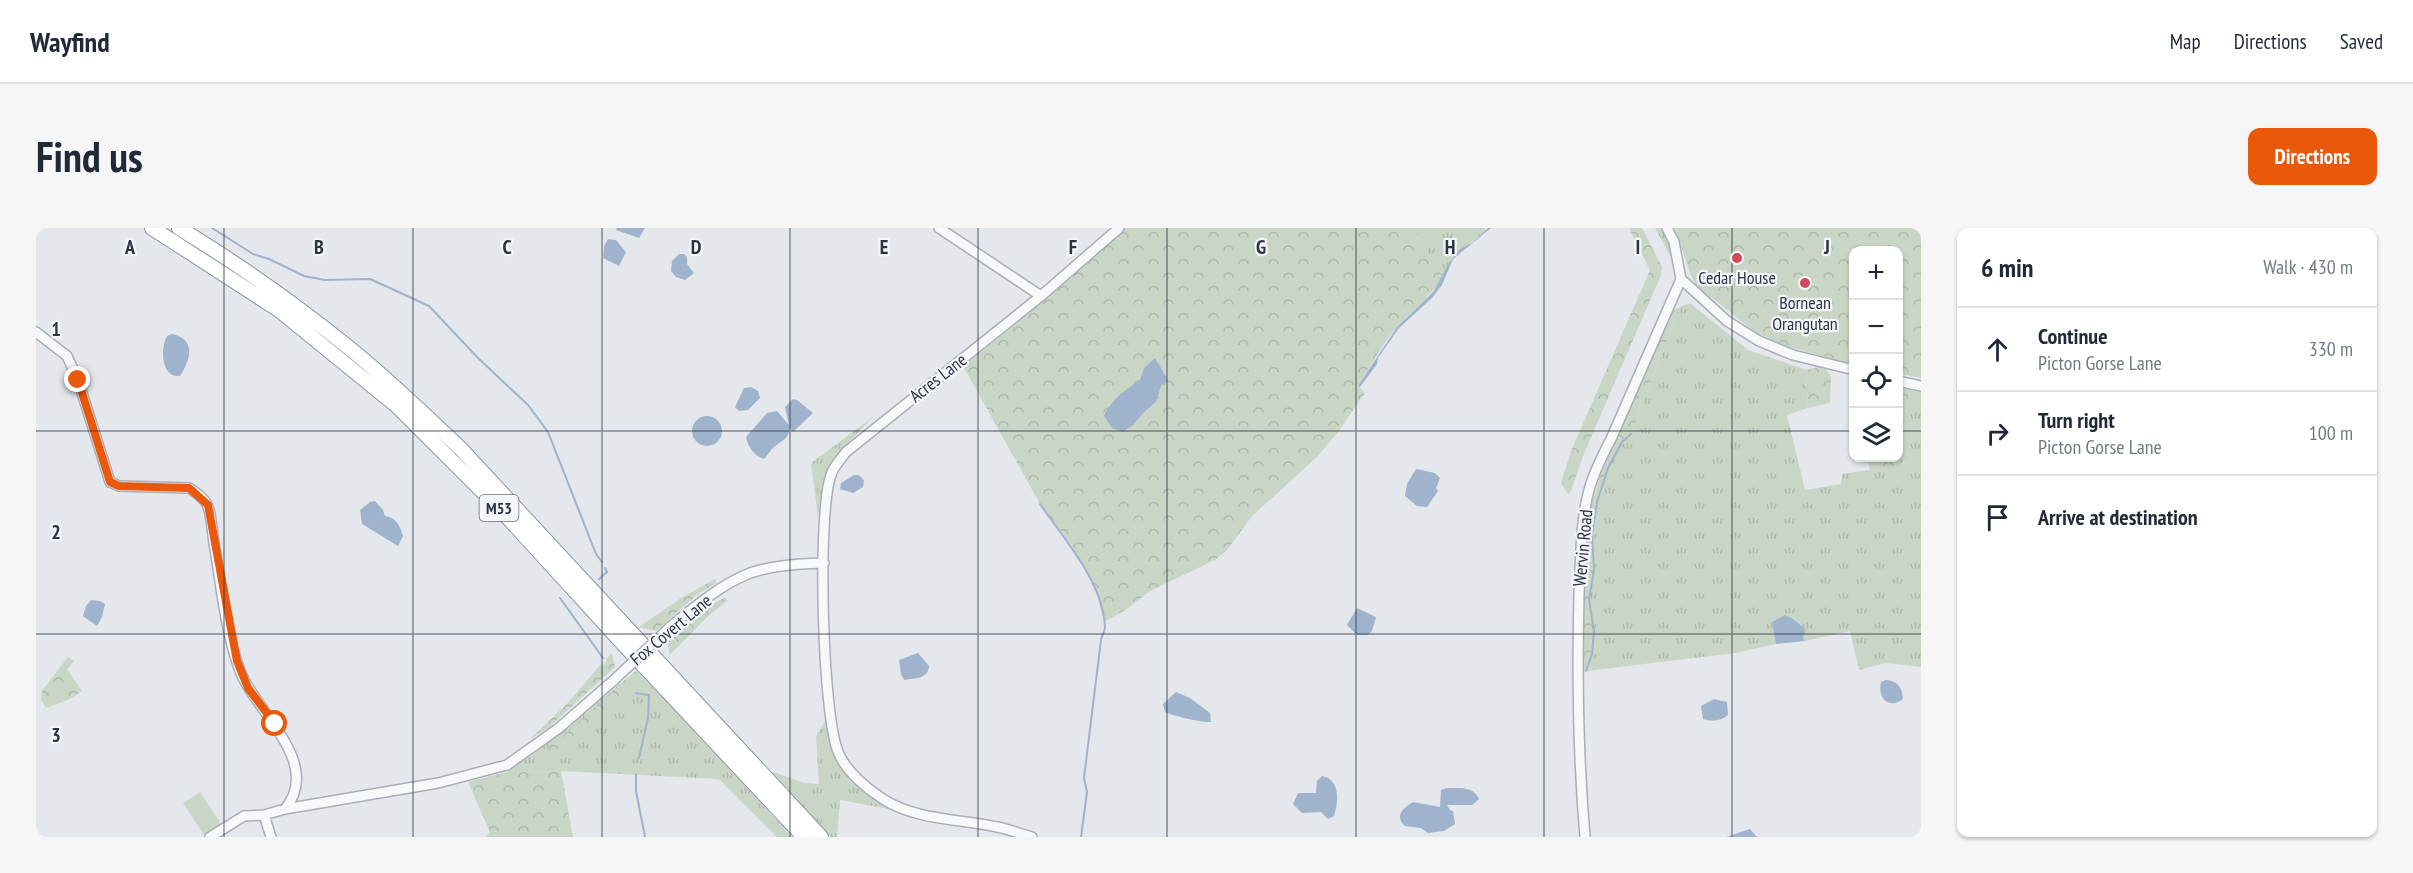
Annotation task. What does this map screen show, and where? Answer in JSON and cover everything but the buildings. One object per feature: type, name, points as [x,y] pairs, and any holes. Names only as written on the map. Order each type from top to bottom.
[{"type":"highway","name":"M53","points":[[152,228],[279,310],[397,406],[500,509],[804,837]]},
{"type":"highway","name":"M53","points":[[179,228],[227,258],[349,348],[461,449],[821,837]]},
{"type":"street","points":[[939,228],[1041,296]]},
{"type":"street","name":"Acres Lane","points":[[824,563],[824,517],[831,474],[846,452],[1041,296],[1119,228]]},
{"type":"street","points":[[1667,228],[1674,242],[1681,279],[1726,321],[1759,341],[1794,355],[1849,369]]},
{"type":"street","name":"Wervin Road","points":[[1586,837],[1581,794],[1577,671],[1581,562],[1588,491],[1598,463],[1611,440],[1681,279]]},
{"type":"street","points":[[36,332],[68,356],[78,380],[110,482],[119,486],[189,488],[208,505],[232,645],[239,670],[248,688],[275,724],[289,748],[296,775],[293,800],[285,809]]},
{"type":"street","points":[[1903,382],[1921,386]]},
{"type":"street","points":[[824,563],[827,679],[832,732],[839,756],[860,781],[884,800],[914,812],[999,827],[1032,837]]},
{"type":"street","name":"Fox Covert Lane","points":[[210,837],[243,816],[264,815],[285,809],[438,783],[507,765],[560,728],[705,598],[750,573],[788,565],[824,563]]},
{"type":"street","points":[[264,815],[271,837]]},
{"type":"green space","points":[[1125,228],[1411,228],[1443,276],[1382,347],[1358,386],[1365,393],[1338,432],[1317,457],[1252,516],[1227,550],[1215,560],[1150,591],[1127,609],[1104,622],[1095,586],[1070,543],[1040,504],[963,366],[1045,300]]},
{"type":"green space","points":[[1411,228],[1485,228],[1485,231],[1457,256],[1443,276]]},
{"type":"green space","points":[[1629,228],[1642,228],[1662,267],[1661,275],[1568,494],[1561,483],[1571,451],[1650,270]]},
{"type":"green space","points":[[1655,228],[1662,228],[1671,245],[1677,269]]},
{"type":"green space","points":[[1674,228],[1921,228],[1921,378],[1903,375],[1903,246],[1849,246],[1849,363],[1782,345],[1755,332],[1711,297],[1707,299],[1694,282]]},
{"type":"green space","points":[[1690,303],[1748,350],[1806,370],[1808,408],[1787,415],[1805,490],[1841,484],[1842,474],[1903,462],[1903,432],[1910,389],[1921,391],[1921,667],[1885,663],[1859,670],[1850,631],[1805,641],[1803,638],[1806,629],[1793,618],[1785,615],[1773,622],[1776,644],[1735,653],[1586,671],[1592,654],[1594,631],[1589,600],[1594,570],[1592,534],[1597,502],[1608,468],[1622,442],[1631,434],[1680,307]]},
{"type":"green space","points":[[1680,307],[1631,434],[1622,442],[1608,468],[1597,502],[1592,533],[1594,570],[1589,600],[1594,631],[1592,654],[1586,671],[1580,672],[1583,529],[1611,444],[1673,310]]},
{"type":"green space","points":[[1819,367],[1831,376],[1830,403],[1808,408],[1806,370]]},
{"type":"green space","points":[[1903,387],[1910,389],[1903,432]]},
{"type":"green space","points":[[873,417],[837,455],[826,477],[818,517],[811,463]]},
{"type":"green space","points":[[1868,462],[1898,462],[1895,465],[1870,470]]},
{"type":"green space","points":[[715,579],[717,583],[698,594],[656,631],[639,627],[681,598]]},
{"type":"green space","points":[[725,597],[727,601],[706,618],[670,655],[667,642],[706,608]]},
{"type":"green space","points":[[612,653],[615,667],[548,728],[530,739],[566,705],[602,663],[604,665]]},
{"type":"green space","points":[[68,657],[74,661],[67,669],[82,691],[70,699],[46,708],[41,699],[42,691]]},
{"type":"green space","points":[[636,671],[686,721],[792,837],[777,837],[719,779],[561,771],[507,772],[536,752]]},
{"type":"green space","points":[[625,680],[643,685],[592,726],[544,760],[539,753],[558,741]]},
{"type":"green space","points":[[825,721],[834,753],[849,780],[889,809],[840,800],[837,837],[830,837],[771,771],[804,783],[819,784],[816,736]]},
{"type":"green space","points":[[561,771],[573,837],[485,837],[490,832],[468,782],[507,772]]},
{"type":"green space","points":[[200,792],[221,824],[204,835],[183,803]]},
{"type":"water","points":[[617,228],[645,228],[639,238],[616,230]]},
{"type":"water","points":[[1488,228],[1491,228],[1453,259],[1442,285],[1432,298],[1399,328],[1378,358],[1377,364],[1360,387],[1358,386],[1397,327],[1433,292],[1449,263],[1460,249],[1472,243]]},
{"type":"water","points":[[608,239],[616,240],[626,252],[619,266],[603,258],[604,246]]},
{"type":"water","points":[[679,254],[687,257],[687,264],[694,273],[685,280],[676,277],[671,271],[672,261]]},
{"type":"water","points":[[172,334],[185,340],[189,350],[187,363],[180,376],[169,372],[164,361],[165,341],[167,336]]},
{"type":"water","points":[[1155,358],[1168,380],[1161,386],[1156,402],[1123,432],[1112,428],[1104,416],[1107,409],[1119,395],[1140,380],[1144,368]]},
{"type":"water","points":[[751,387],[758,391],[760,398],[748,410],[739,411],[735,407],[744,388]]},
{"type":"water","points":[[793,399],[813,413],[793,432],[790,428],[788,435],[764,459],[760,458],[752,451],[746,437],[767,413],[777,411],[789,425],[785,407]]},
{"type":"water","points":[[707,416],[718,420],[722,431],[718,442],[707,446],[696,442],[692,431],[696,420]]},
{"type":"water","points":[[1416,469],[1435,473],[1440,478],[1436,488],[1438,491],[1427,507],[1417,506],[1405,496],[1407,484]]},
{"type":"water","points":[[854,475],[859,475],[864,480],[863,487],[853,493],[840,489],[841,483]]},
{"type":"water","points":[[375,501],[385,516],[395,520],[399,526],[403,536],[398,546],[362,524],[360,510]]},
{"type":"water","points":[[91,600],[105,604],[97,626],[83,616]]},
{"type":"water","points":[[1357,608],[1376,617],[1372,631],[1368,635],[1357,635],[1347,625]]},
{"type":"water","points":[[1785,615],[1806,629],[1803,638],[1805,641],[1776,644],[1772,622]]},
{"type":"water","points":[[918,653],[929,666],[928,670],[924,676],[904,680],[899,660]]},
{"type":"water","points":[[1886,680],[1899,685],[1903,699],[1893,703],[1885,701],[1880,688],[1881,682]]},
{"type":"water","points":[[1176,692],[1190,698],[1210,713],[1211,722],[1188,719],[1165,712],[1163,704]]},
{"type":"water","points":[[1714,699],[1727,702],[1728,715],[1716,720],[1703,719],[1701,706]]},
{"type":"water","points":[[1322,776],[1332,781],[1337,792],[1334,816],[1328,819],[1321,812],[1302,813],[1293,804],[1298,793],[1316,793],[1317,781]]},
{"type":"water","points":[[1447,788],[1470,790],[1479,799],[1472,805],[1447,805],[1453,811],[1455,824],[1444,831],[1428,833],[1421,828],[1405,826],[1400,816],[1406,807],[1413,802],[1440,807],[1441,790]]},
{"type":"water","points":[[1750,829],[1757,837],[1726,837]]},
{"type":"waterway","points":[[212,228],[253,254],[304,276],[325,280],[370,279],[429,306],[478,358],[528,405],[548,432],[596,554],[602,562]]},
{"type":"waterway","points":[[1586,671],[1592,654],[1594,631],[1589,600],[1594,570],[1592,534],[1597,502],[1608,468],[1622,442],[1631,434]]},
{"type":"waterway","points":[[1040,504],[1081,562],[1103,610],[1105,630],[1101,640],[1084,778],[1087,792],[1081,837]]},
{"type":"waterway","points":[[599,579],[607,572],[605,568]]},
{"type":"waterway","points":[[560,598],[603,658]]},
{"type":"waterway","points":[[636,693],[649,695],[648,718],[639,758]]},
{"type":"waterway","points":[[636,774],[636,791],[645,837]]},
{"type":"place","name":"Cedar House","points":[[1737,258]]},
{"type":"place","name":"Bornean Orangutan","points":[[1805,283]]},
{"type":"route","points":[[78,380],[110,482],[119,486],[189,488],[208,505],[232,645],[239,670],[248,688],[275,724]]}]
